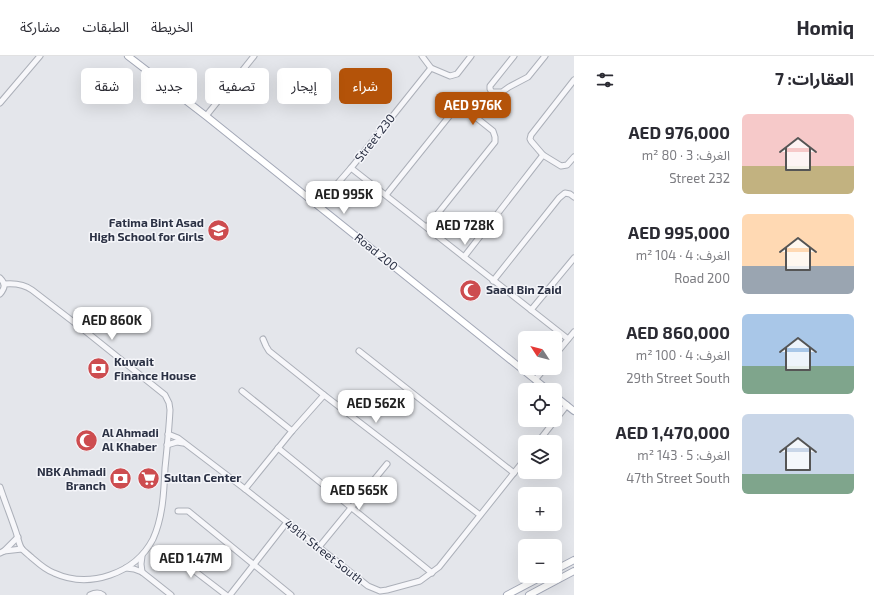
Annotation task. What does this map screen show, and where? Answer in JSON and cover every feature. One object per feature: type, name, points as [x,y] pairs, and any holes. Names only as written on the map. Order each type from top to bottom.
[{"type":"main road","name":"Road 200","points":[[128,56],[206,116],[539,383]]},
{"type":"main road","points":[[562,401],[574,411]]},
{"type":"main road","points":[[562,566],[574,560]]},
{"type":"main road","points":[[529,595],[574,571]]},
{"type":"main road","points":[[507,595],[530,583]]},
{"type":"street","points":[[0,103],[40,56]]},
{"type":"street","points":[[206,116],[254,56]]},
{"type":"street","points":[[422,56],[431,68],[448,76],[457,74],[471,56]]},
{"type":"street","points":[[514,56],[490,86],[492,92],[502,92],[528,77],[545,56]]},
{"type":"street","name":"Street 230","points":[[318,206],[351,168],[431,68]]},
{"type":"street","points":[[574,80],[530,138],[543,155],[558,165],[563,166],[569,163],[574,157]]},
{"type":"street","points":[[386,195],[455,109],[458,107],[463,107],[493,131],[495,142],[427,227]]},
{"type":"street","points":[[464,256],[543,155]]},
{"type":"street","points":[[351,168],[568,339]]},
{"type":"street","points":[[494,280],[559,198],[565,193],[574,197]]},
{"type":"street","points":[[531,310],[574,258]]},
{"type":"street","points":[[0,278],[4,284],[4,289],[0,294]]},
{"type":"street","points":[[0,487],[22,548],[40,565],[54,573],[76,579],[101,578],[126,568],[142,556],[157,529],[163,497],[170,410],[169,403],[165,395],[28,287],[17,283],[4,284]]},
{"type":"street","points":[[562,346],[574,332]]},
{"type":"street","points":[[263,340],[269,351],[480,515]]},
{"type":"street","points":[[359,352],[514,473]]},
{"type":"street","points":[[535,380],[539,375]]},
{"type":"street","points":[[242,391],[292,431]]},
{"type":"street","points":[[245,489],[292,431],[324,395]]},
{"type":"street","points":[[543,435],[567,405]]},
{"type":"street","name":"49th Street South","points":[[168,434],[178,438],[186,444],[368,586],[380,591],[420,581],[439,567],[518,468]]},
{"type":"street","points":[[167,443],[177,442],[186,444]]},
{"type":"street","points":[[278,448],[432,573]]},
{"type":"street","points":[[318,547],[387,464]]},
{"type":"street","points":[[178,511],[188,511],[291,595]]},
{"type":"street","points":[[230,595],[287,522]]},
{"type":"street","points":[[2,552],[18,537]]},
{"type":"street","points":[[2,552],[22,548]]},
{"type":"street","points":[[166,549],[226,595]]},
{"type":"street","points":[[142,556],[142,572]]},
{"type":"street","points":[[126,568],[142,572],[172,595]]},
{"type":"street","points":[[90,595],[94,593],[103,595]]},
{"type":"place","name":"Fatima Bint Asad High School for Girls","points":[[219,230]]},
{"type":"place","name":"Saad Bin Zaid","points":[[471,290]]},
{"type":"place","name":"Kuwait Finance House","points":[[98,369]]},
{"type":"place","name":"Al Ahmadi Al Khaber","points":[[87,440]]},
{"type":"place","name":"Sultan Center","points":[[148,478]]},
{"type":"place","name":"NBK Ahmadi Branch","points":[[121,479]]}]
